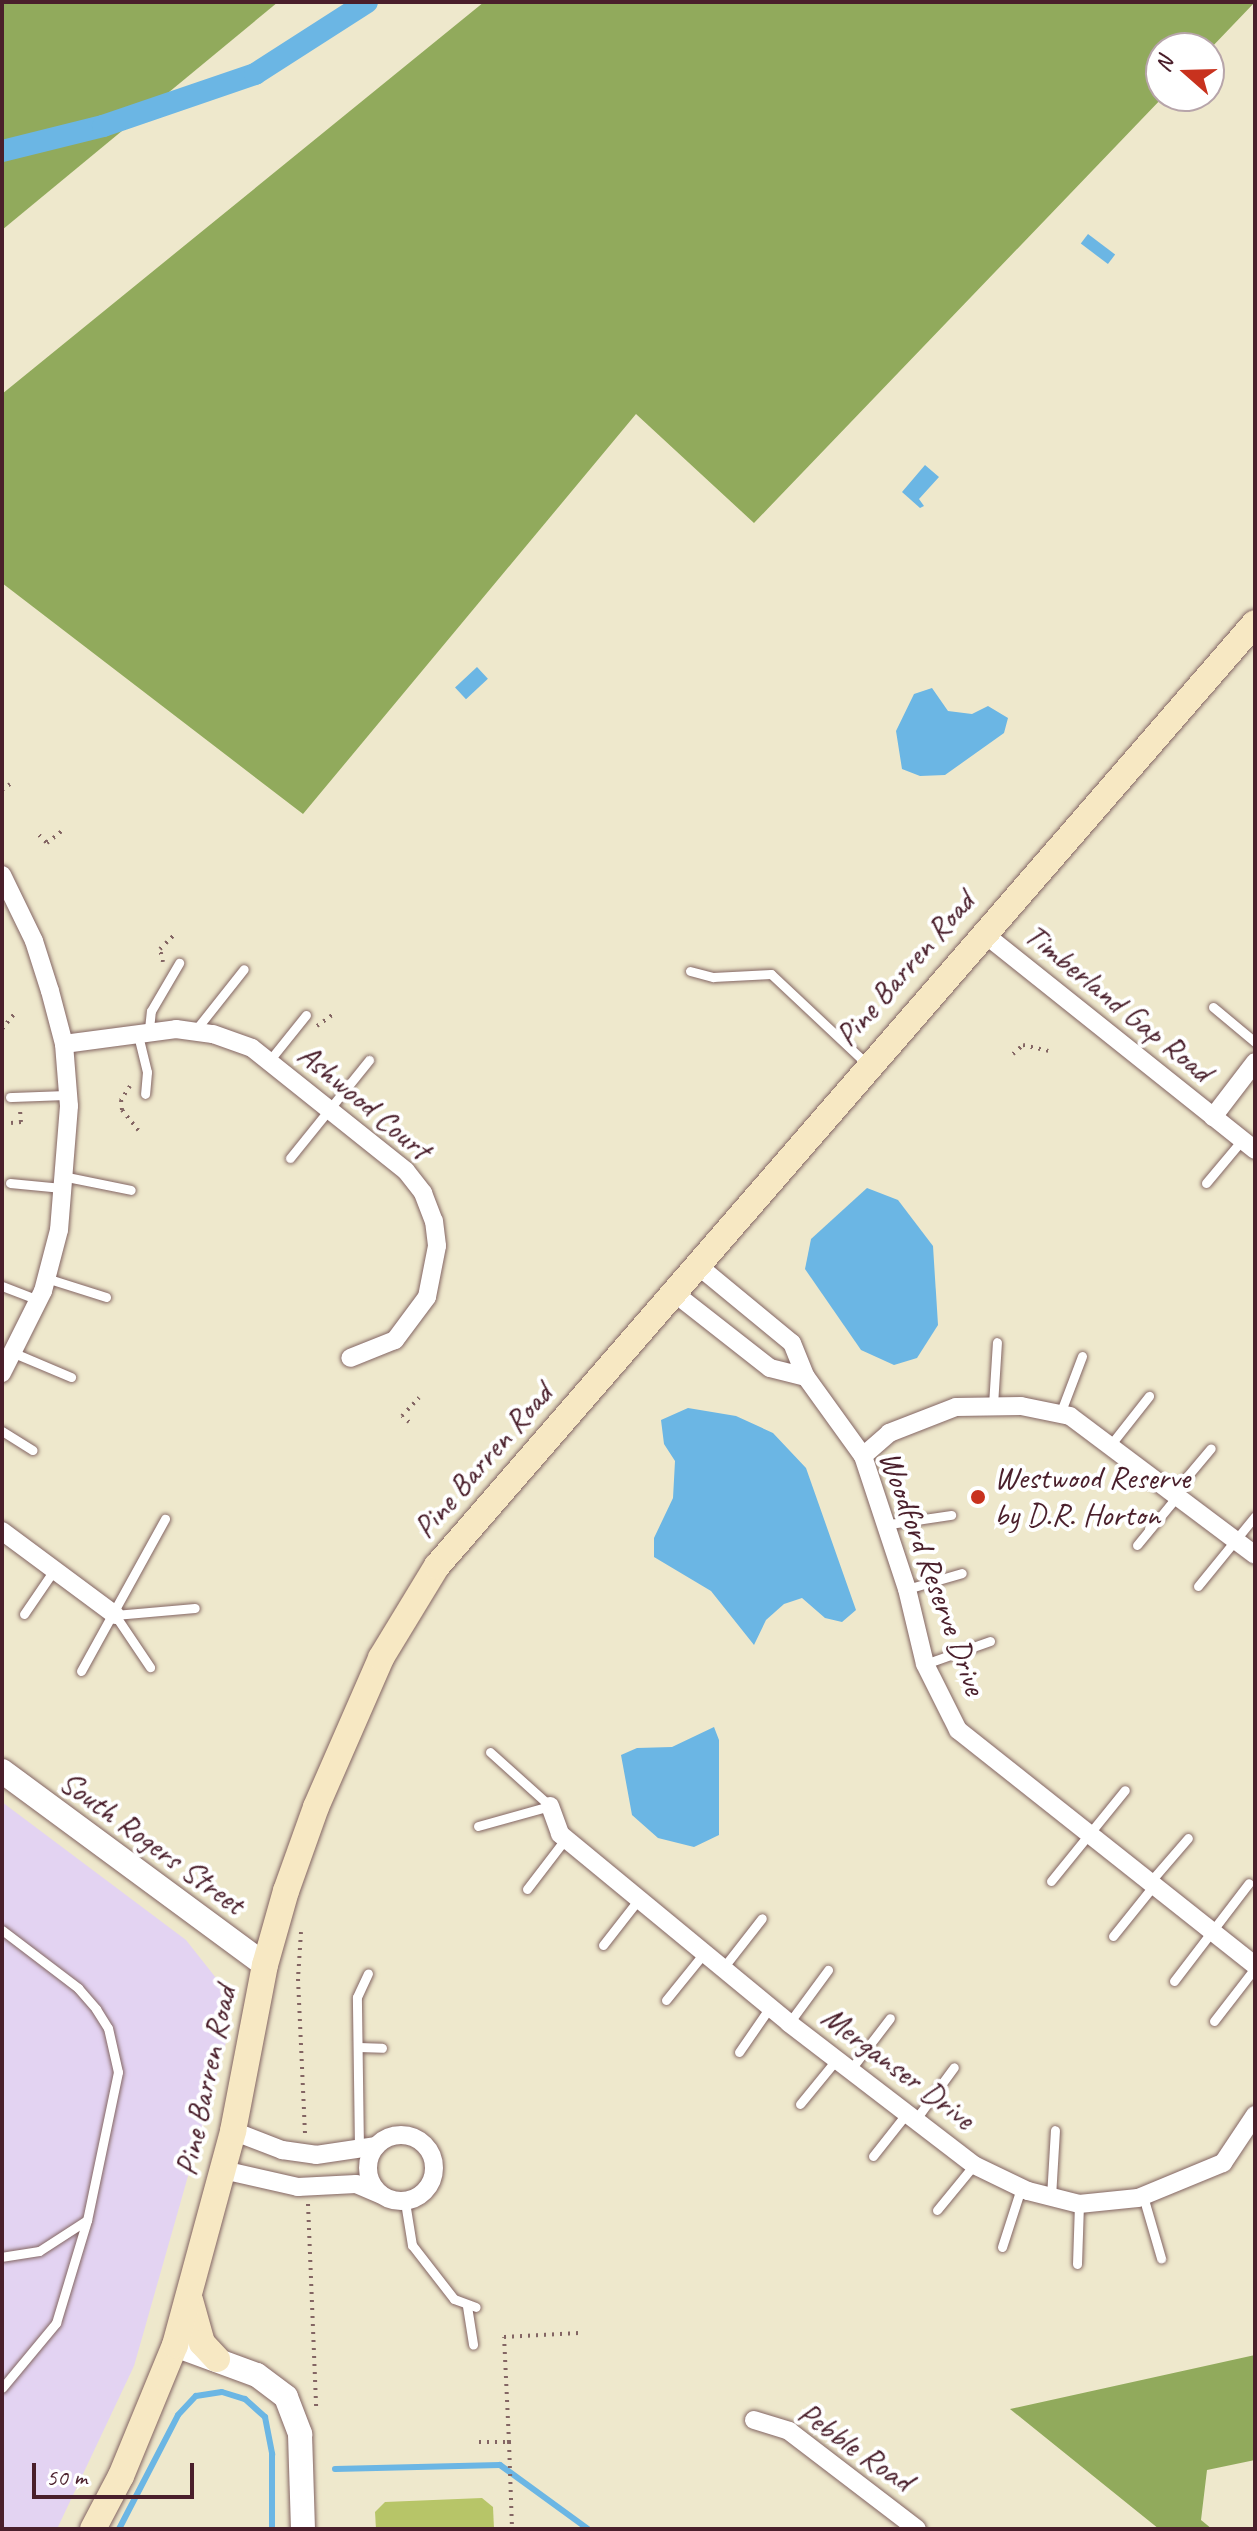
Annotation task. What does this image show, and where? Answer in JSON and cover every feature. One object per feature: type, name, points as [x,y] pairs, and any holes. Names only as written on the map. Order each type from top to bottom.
[{"type":"main road","name":"Pine Barren Road","points":[[93,2529],[121,2476],[175,2345],[233,2131],[265,1965],[316,1807],[381,1658],[437,1566],[982,932],[1255,623]]},
{"type":"main road","points":[[189,2295],[196,2331],[217,2359]]},
{"type":"street","points":[[2,875],[34,941],[64,1044],[68,1095],[66,1183],[46,1278],[39,1300],[2,1373]]},
{"type":"street","name":"Timberland Gap Road","points":[[982,932],[1248,1145]]},
{"type":"street","name":"Ashwood Court","points":[[64,1044],[143,1030],[194,1032],[252,1048],[406,1171],[423,1193],[437,1246],[427,1297],[415,1319],[395,1340],[350,1358]]},
{"type":"street","points":[[1213,1117],[1255,1063]]},
{"type":"street","name":"Woodford Reserve Drive","points":[[696,1264],[792,1343],[806,1377],[863,1456],[883,1525],[907,1589],[925,1664],[958,1730],[1255,1966]]},
{"type":"street","points":[[673,1292],[770,1368],[806,1377]]},
{"type":"street","points":[[863,1456],[889,1433],[956,1407],[993,1405],[1060,1414],[1096,1431],[1255,1555]]},
{"type":"street","points":[[2,1531],[115,1615]]},
{"type":"street","name":"South Rogers Street","points":[[2,1771],[265,1965]]},
{"type":"street","name":"Merganser Drive","points":[[550,1806],[566,1838],[789,2023],[974,2165],[1021,2188],[1079,2204],[1143,2196],[1223,2163],[1255,2115]]},
{"type":"street","points":[[223,2170],[307,2187],[356,2184],[405,2202],[417,2199],[434,2179],[432,2153],[412,2136],[399,2134],[367,2149],[282,2150],[233,2131]]},
{"type":"street","points":[[367,2149],[368,2171],[380,2194]]},
{"type":"street","points":[[175,2345],[257,2375],[286,2397],[300,2434],[303,2529]]},
{"type":"street","name":"Pebble Road","points":[[754,2420],[789,2431],[917,2529]]},
{"type":"lane","points":[[145,1094],[143,1030],[179,963]]},
{"type":"lane","points":[[194,1032],[244,969]]},
{"type":"lane","points":[[690,971],[713,977],[771,974],[868,1065]]},
{"type":"lane","points":[[1213,1007],[1255,1042]]},
{"type":"lane","points":[[269,1061],[306,1015]]},
{"type":"lane","points":[[290,1158],[369,1060]]},
{"type":"lane","points":[[10,1097],[68,1095]]},
{"type":"lane","points":[[1206,1183],[1248,1145]]},
{"type":"lane","points":[[10,1183],[66,1183],[131,1190]]},
{"type":"lane","points":[[46,1278],[106,1297]]},
{"type":"lane","points":[[2,1286],[39,1300]]},
{"type":"lane","points":[[993,1405],[997,1342]]},
{"type":"lane","points":[[14,1353],[71,1377]]},
{"type":"lane","points":[[1060,1414],[1082,1356]]},
{"type":"lane","points":[[1112,1443],[1149,1396]]},
{"type":"lane","points":[[2,1431],[33,1450]]},
{"type":"lane","points":[[1137,1545],[1211,1448]]},
{"type":"lane","points":[[883,1525],[951,1515]]},
{"type":"lane","points":[[1198,1586],[1255,1516]]},
{"type":"lane","points":[[81,1671],[95,1641],[115,1615],[134,1566],[165,1519]]},
{"type":"lane","points":[[24,1614],[54,1570]]},
{"type":"lane","points":[[907,1589],[962,1573]]},
{"type":"lane","points":[[115,1615],[195,1608]]},
{"type":"lane","points":[[115,1615],[150,1667]]},
{"type":"lane","points":[[925,1664],[990,1641]]},
{"type":"lane","points":[[490,1752],[550,1806]]},
{"type":"lane","points":[[1051,1881],[1087,1832],[1125,1790]]},
{"type":"lane","points":[[478,1826],[550,1806]]},
{"type":"lane","points":[[527,1889],[566,1838]]},
{"type":"lane","points":[[1113,1936],[1188,1838]]},
{"type":"lane","points":[[1174,1981],[1249,1883]]},
{"type":"lane","points":[[603,1945],[639,1899]]},
{"type":"lane","points":[[723,1968],[762,1918]]},
{"type":"lane","points":[[2,1930],[78,1988],[108,2028],[115,2050],[117,2094],[87,2220],[56,2323],[2,2388]]},
{"type":"lane","points":[[666,2000],[704,1953]]},
{"type":"lane","points":[[1214,2021],[1255,1966]]},
{"type":"lane","points":[[789,2023],[828,1970]]},
{"type":"lane","points":[[367,2149],[357,1997],[368,1973]]},
{"type":"lane","points":[[739,2052],[770,2007]]},
{"type":"lane","points":[[800,2104],[890,2018]]},
{"type":"lane","points":[[358,2047],[382,2048]]},
{"type":"lane","points":[[873,2156],[954,2067]]},
{"type":"lane","points":[[1051,2197],[1055,2130]]},
{"type":"lane","points":[[937,2210],[974,2165]]},
{"type":"lane","points":[[1002,2247],[1021,2188]]},
{"type":"lane","points":[[1143,2196],[1161,2258]]},
{"type":"lane","points":[[405,2202],[412,2245],[454,2299],[472,2306],[473,2345]]},
{"type":"lane","points":[[1077,2264],[1079,2204]]},
{"type":"lane","points":[[2,2257],[39,2251],[87,2220]]},
{"type":"path","points":[[2,790],[10,784]]},
{"type":"path","points":[[39,835],[47,843],[62,831]]},
{"type":"path","points":[[2,1029],[15,1013]]},
{"type":"path","points":[[1013,1054],[1023,1045],[1048,1051]]},
{"type":"path","points":[[138,1130],[125,1119],[121,1100],[135,1082],[146,1080]]},
{"type":"path","points":[[409,1422],[402,1416],[419,1398]]},
{"type":"path","points":[[301,1924],[298,1979],[305,2146]]},
{"type":"path","points":[[307,2187],[316,2415]]},
{"type":"path","points":[[512,2529],[504,2337],[579,2333]]},
{"type":"path","points":[[479,2442],[509,2442]]},
{"type":"shaded area","points":[[2,1802],[186,1940],[220,1983],[227,2039],[134,2366],[57,2529],[2,2529]]},
{"type":"green space","points":[[2,2],[278,2],[2,230]]},
{"type":"green space","points":[[484,2],[1255,2],[1225,33],[1145,32],[1145,112],[1149,112],[754,523],[636,414],[303,814],[2,583],[2,394]]},
{"type":"green space","points":[[1255,2355],[1255,2460],[1207,2470],[1201,2520],[1212,2529],[1159,2529],[1010,2409]]},
{"type":"green space","points":[[482,2498],[493,2507],[494,2529],[376,2529],[375,2512],[385,2502]]},
{"type":"water","points":[[1088,234],[1115,254],[1108,264],[1081,244]]},
{"type":"water","points":[[925,465],[939,477],[919,499],[924,506],[920,508],[902,492]]},
{"type":"water","points":[[477,667],[488,679],[466,699],[455,687]]},
{"type":"water","points":[[932,688],[948,711],[972,714],[988,706],[1008,718],[1004,733],[945,775],[920,776],[902,769],[896,731],[914,694]]},
{"type":"water","points":[[867,1188],[898,1200],[933,1246],[938,1325],[917,1358],[894,1365],[861,1350],[805,1269],[811,1239]]},
{"type":"water","points":[[688,1408],[736,1416],[773,1433],[806,1468],[856,1610],[842,1622],[825,1618],[802,1598],[784,1604],[766,1620],[754,1645],[711,1591],[654,1557],[654,1538],[673,1498],[675,1461],[664,1444],[661,1420]]},
{"type":"water","points":[[714,1727],[719,1740],[719,1835],[694,1847],[658,1838],[632,1815],[621,1755],[637,1748],[672,1747]]},
{"type":"waterway","points":[[2,151],[103,126],[255,74],[367,2]]},
{"type":"waterway","points":[[119,2529],[178,2415],[196,2396],[222,2392],[245,2399],[265,2417],[272,2454],[272,2529]]},
{"type":"waterway","points":[[335,2469],[500,2465],[588,2529]]},
{"type":"place","name":"Westwood Reserve by D.R. Horton","points":[[978,1497]]}]
